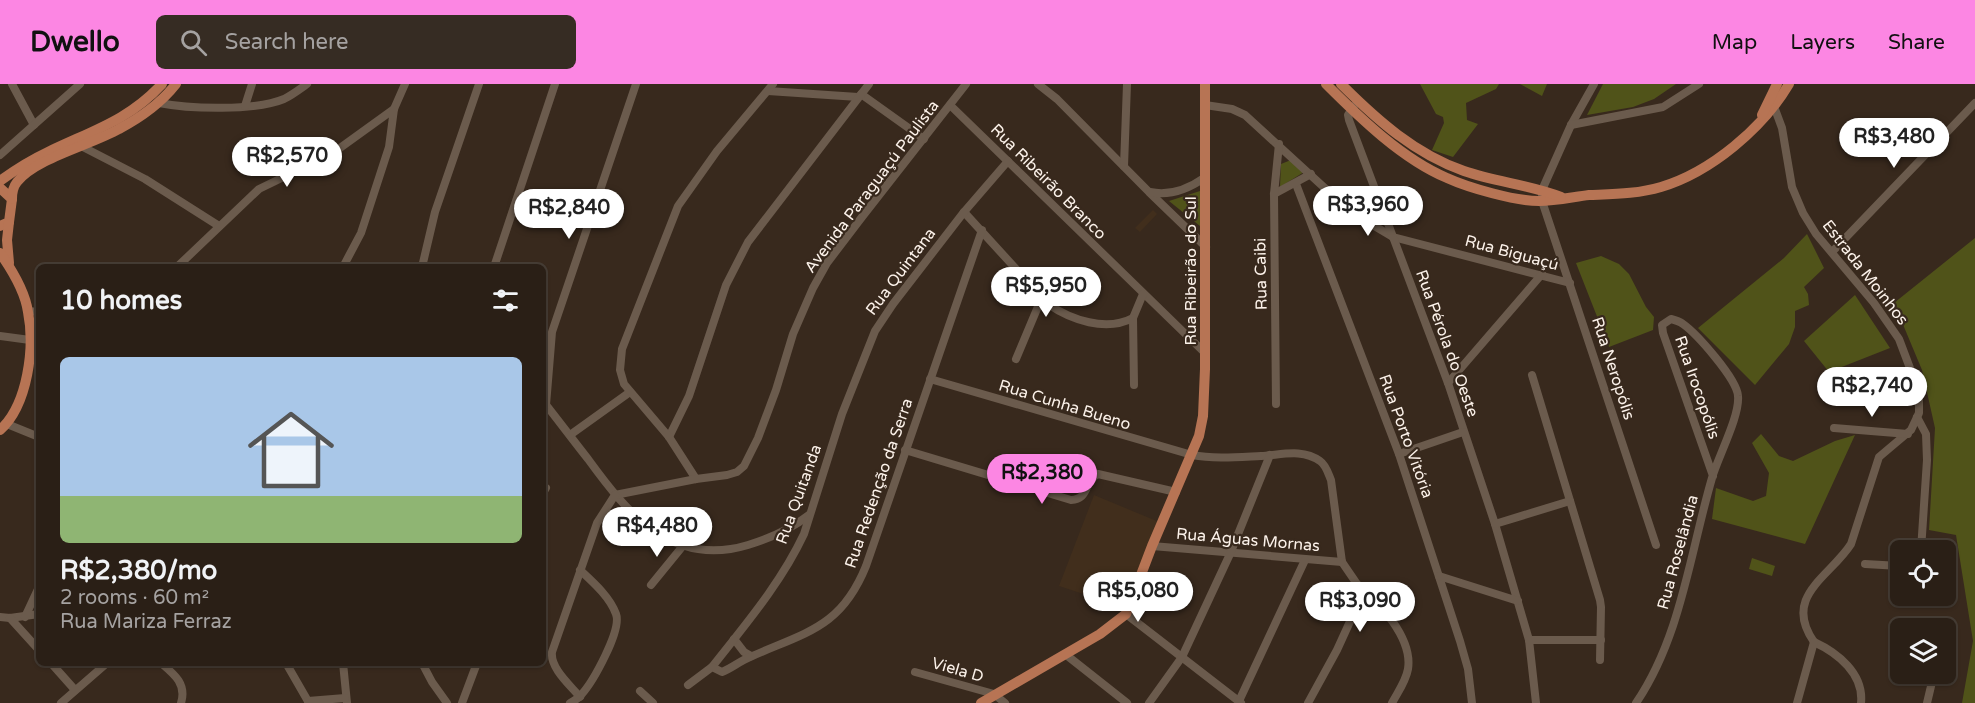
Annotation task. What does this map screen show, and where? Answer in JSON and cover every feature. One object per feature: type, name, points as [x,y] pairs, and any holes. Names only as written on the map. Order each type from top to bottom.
[{"type":"main road","points":[[0,181],[49,151],[121,118],[146,100],[162,84]]},
{"type":"main road","points":[[9,267],[4,224],[16,183],[47,161],[118,130],[159,102],[176,84]]},
{"type":"main road","name":"Rua Ribeirão do Sul","points":[[1126,614],[1152,546],[1192,455],[1203,416],[1206,247],[1205,84]]},
{"type":"main road","points":[[1326,84],[1436,160],[1542,195],[1564,198],[1639,191],[1661,187],[1682,178],[1724,154],[1743,139],[1789,84]]},
{"type":"main road","points":[[1341,84],[1355,105]]},
{"type":"main road","points":[[1773,103],[1777,84]]},
{"type":"main road","points":[[146,100],[159,102]]},
{"type":"main road","points":[[0,188],[12,199]]},
{"type":"main road","points":[[0,254],[34,311],[25,382],[19,404],[3,427]]},
{"type":"main road","points":[[981,703],[1100,634],[1126,614]]},
{"type":"street","points":[[12,84],[34,125]]},
{"type":"street","points":[[0,155],[80,84]]},
{"type":"street","points":[[245,106],[252,84]]},
{"type":"street","points":[[159,102],[183,106],[267,104],[283,99],[307,84]]},
{"type":"street","points":[[345,264],[361,233],[391,139],[394,109],[405,84]]},
{"type":"street","points":[[423,264],[435,212],[479,84]]},
{"type":"street","points":[[495,264],[555,84]]},
{"type":"street","points":[[546,385],[552,332],[636,84]]},
{"type":"street","points":[[669,437],[689,396],[726,285],[748,242],[869,84]]},
{"type":"street","name":"Avenida Paraguaçú Paulista","points":[[615,495],[737,472],[749,459],[776,390],[793,334],[813,288],[834,254],[966,84]]},
{"type":"street","points":[[1038,84],[1048,91],[1206,247]]},
{"type":"street","points":[[1124,166],[1127,84]]},
{"type":"street","points":[[1542,195],[1571,125],[1594,84]]},
{"type":"street","points":[[1571,125],[1663,107],[1692,86]]},
{"type":"street","points":[[696,479],[669,437],[630,392],[621,378],[620,370],[622,349],[678,206],[717,151],[771,87],[859,95],[924,139]]},
{"type":"street","name":"Estrada Moinhos","points":[[1773,103],[1782,128],[1792,187],[1803,213],[1816,234],[1848,275],[1874,303],[1899,339],[1919,392],[1917,417],[1908,434],[1879,457],[1851,544],[1810,592],[1804,611],[1804,621],[1807,632],[1814,642]]},
{"type":"street","points":[[1832,252],[1975,103]]},
{"type":"street","name":"Rua Ribeirão Branco","points":[[950,105],[1205,352]]},
{"type":"street","name":"Rua Biguaçú","points":[[1205,105],[1232,109],[1245,115],[1340,202],[1393,237],[1570,283]]},
{"type":"street","name":"Rua Pérola do Oeste","points":[[1355,105],[1348,115],[1349,120],[1448,383],[1495,524],[1529,640],[1536,703]]},
{"type":"street","points":[[180,264],[259,189],[271,181],[326,157],[394,109]]},
{"type":"street","name":"Rua Caibi","points":[[1276,404],[1274,194],[1279,144]]},
{"type":"street","points":[[81,146],[145,179],[219,226]]},
{"type":"street","name":"Rua Quintana","points":[[842,414],[881,320],[964,212],[1008,161]]},
{"type":"street","points":[[1274,194],[1311,174]]},
{"type":"street","points":[[1149,192],[1162,195],[1174,193],[1204,178]]},
{"type":"street","name":"Rua Porto Vitória","points":[[1296,184],[1399,454],[1468,669],[1472,703]]},
{"type":"street","name":"Rua Neropólis","points":[[1542,195],[1656,545]]},
{"type":"street","points":[[964,212],[1048,304],[1059,311],[1090,322],[1121,324],[1133,318]]},
{"type":"street","name":"Rua Redenção da Serra","points":[[688,685],[712,667],[722,672],[751,656],[815,629],[841,609],[854,592],[866,566],[982,230]]},
{"type":"street","points":[[1448,383],[1542,274]]},
{"type":"street","points":[[1134,385],[1133,318],[1143,294]]},
{"type":"street","points":[[1016,359],[1042,297]]},
{"type":"street","name":"Rua Irocopólis","points":[[1713,476],[1663,333],[1662,325],[1665,321],[1671,319],[1685,325],[1728,373],[1736,386],[1738,406]]},
{"type":"street","points":[[0,336],[30,340]]},
{"type":"street","points":[[1532,375],[1601,607],[1600,660]]},
{"type":"street","name":"Rua Cunha Bueno","points":[[930,379],[1192,455],[1220,458],[1305,454],[1322,462],[1327,469],[1334,496],[1342,562]]},
{"type":"street","points":[[570,435],[630,392]]},
{"type":"street","points":[[546,405],[615,495],[635,517],[682,547],[716,552],[733,550],[777,535],[810,514]]},
{"type":"street","name":"Rua Roselândia","points":[[1636,703],[1657,666],[1675,620],[1713,476],[1738,406]]},
{"type":"street","name":"Rua Quitanda","points":[[712,667],[774,586],[804,534],[842,414]]},
{"type":"street","points":[[1917,417],[1926,434],[1927,460],[1921,540]]},
{"type":"street","points":[[3,427],[36,436]]},
{"type":"street","points":[[1834,428],[1908,434]]},
{"type":"street","points":[[1399,454],[1463,432]]},
{"type":"street","points":[[905,450],[1071,500],[1077,500],[1083,496],[1091,478],[1098,474],[1176,492]]},
{"type":"street","points":[[1149,703],[1182,657],[1230,554],[1270,455]]},
{"type":"street","points":[[579,697],[551,657],[597,523],[615,495]]},
{"type":"street","points":[[1495,524],[1570,501]]},
{"type":"street","name":"Rua Águas Mornas","points":[[1152,546],[1342,562]]},
{"type":"street","points":[[651,585],[682,547]]},
{"type":"street","points":[[1126,614],[1240,702],[1305,560]]},
{"type":"street","points":[[1342,562],[1357,584],[1371,595],[1394,624],[1408,655],[1406,678],[1392,703]]},
{"type":"street","points":[[1865,564],[1890,565]]},
{"type":"street","points":[[570,703],[586,688],[610,643],[617,624],[611,605],[594,582],[580,570]]},
{"type":"street","points":[[1439,576],[1518,601]]},
{"type":"street","points":[[1308,703],[1356,613],[1357,584]]},
{"type":"street","points":[[25,617],[36,593]]},
{"type":"street","points":[[0,616],[10,618],[36,615]]},
{"type":"street","points":[[10,618],[36,647]]},
{"type":"street","points":[[734,639],[744,652],[751,656]]},
{"type":"street","points":[[1529,640],[1601,640]]},
{"type":"street","points":[[1797,703],[1814,642],[1828,649],[1851,671],[1862,693],[1861,703]]},
{"type":"street","points":[[1065,654],[1127,703]]},
{"type":"street","points":[[54,666],[75,690]]},
{"type":"street","points":[[61,703],[103,666]]},
{"type":"street","points":[[164,666],[176,676],[182,686],[182,699]]},
{"type":"street","points":[[288,666],[305,701],[346,700],[344,666]]},
{"type":"street","points":[[424,666],[447,703]]},
{"type":"street","points":[[462,703],[476,666]]},
{"type":"street","name":"Viela D","points":[[915,672],[994,694]]},
{"type":"street","points":[[1927,703],[1932,684]]},
{"type":"street","points":[[640,691],[653,703]]},
{"type":"street","points":[[994,694],[1005,703]]},
{"type":"shaded area","points":[[1420,84],[1499,84],[1496,89],[1466,103],[1467,120],[1478,124],[1453,157],[1432,150],[1444,123],[1443,117],[1436,114]]},
{"type":"shaded area","points":[[1520,84],[1547,84],[1542,96]]},
{"type":"shaded area","points":[[1603,84],[1676,84],[1654,99],[1633,107],[1587,115]]},
{"type":"shaded area","points":[[1291,160],[1304,172],[1280,187],[1281,164]]},
{"type":"shaded area","points":[[1200,191],[1200,226],[1169,201]]},
{"type":"shaded area","points":[[1153,210],[1157,214],[1140,232],[1135,228]]},
{"type":"shaded area","points":[[1807,234],[1824,268],[1804,287],[1808,294],[1809,305],[1795,311],[1795,327],[1789,344],[1755,385],[1698,328],[1784,258]]},
{"type":"shaded area","points":[[1975,238],[1975,703],[1962,703],[1973,641],[1956,535],[1929,530],[1935,428],[1922,370],[1894,303]]},
{"type":"shaded area","points":[[1601,256],[1619,264],[1629,274],[1646,307],[1654,317],[1653,330],[1609,347],[1576,263]]},
{"type":"shaded area","points":[[1855,295],[1890,348],[1829,372],[1804,341]]},
{"type":"shaded area","points":[[1761,434],[1779,456],[1793,461],[1835,441],[1855,435],[1805,544],[1712,519],[1716,488],[1753,501],[1766,496],[1769,473],[1752,443]]},
{"type":"shaded area","points":[[1094,495],[1159,522],[1131,585],[1122,583],[1114,604],[1059,586]]},
{"type":"shaded area","points":[[1752,558],[1775,566],[1772,576],[1749,569]]}]
